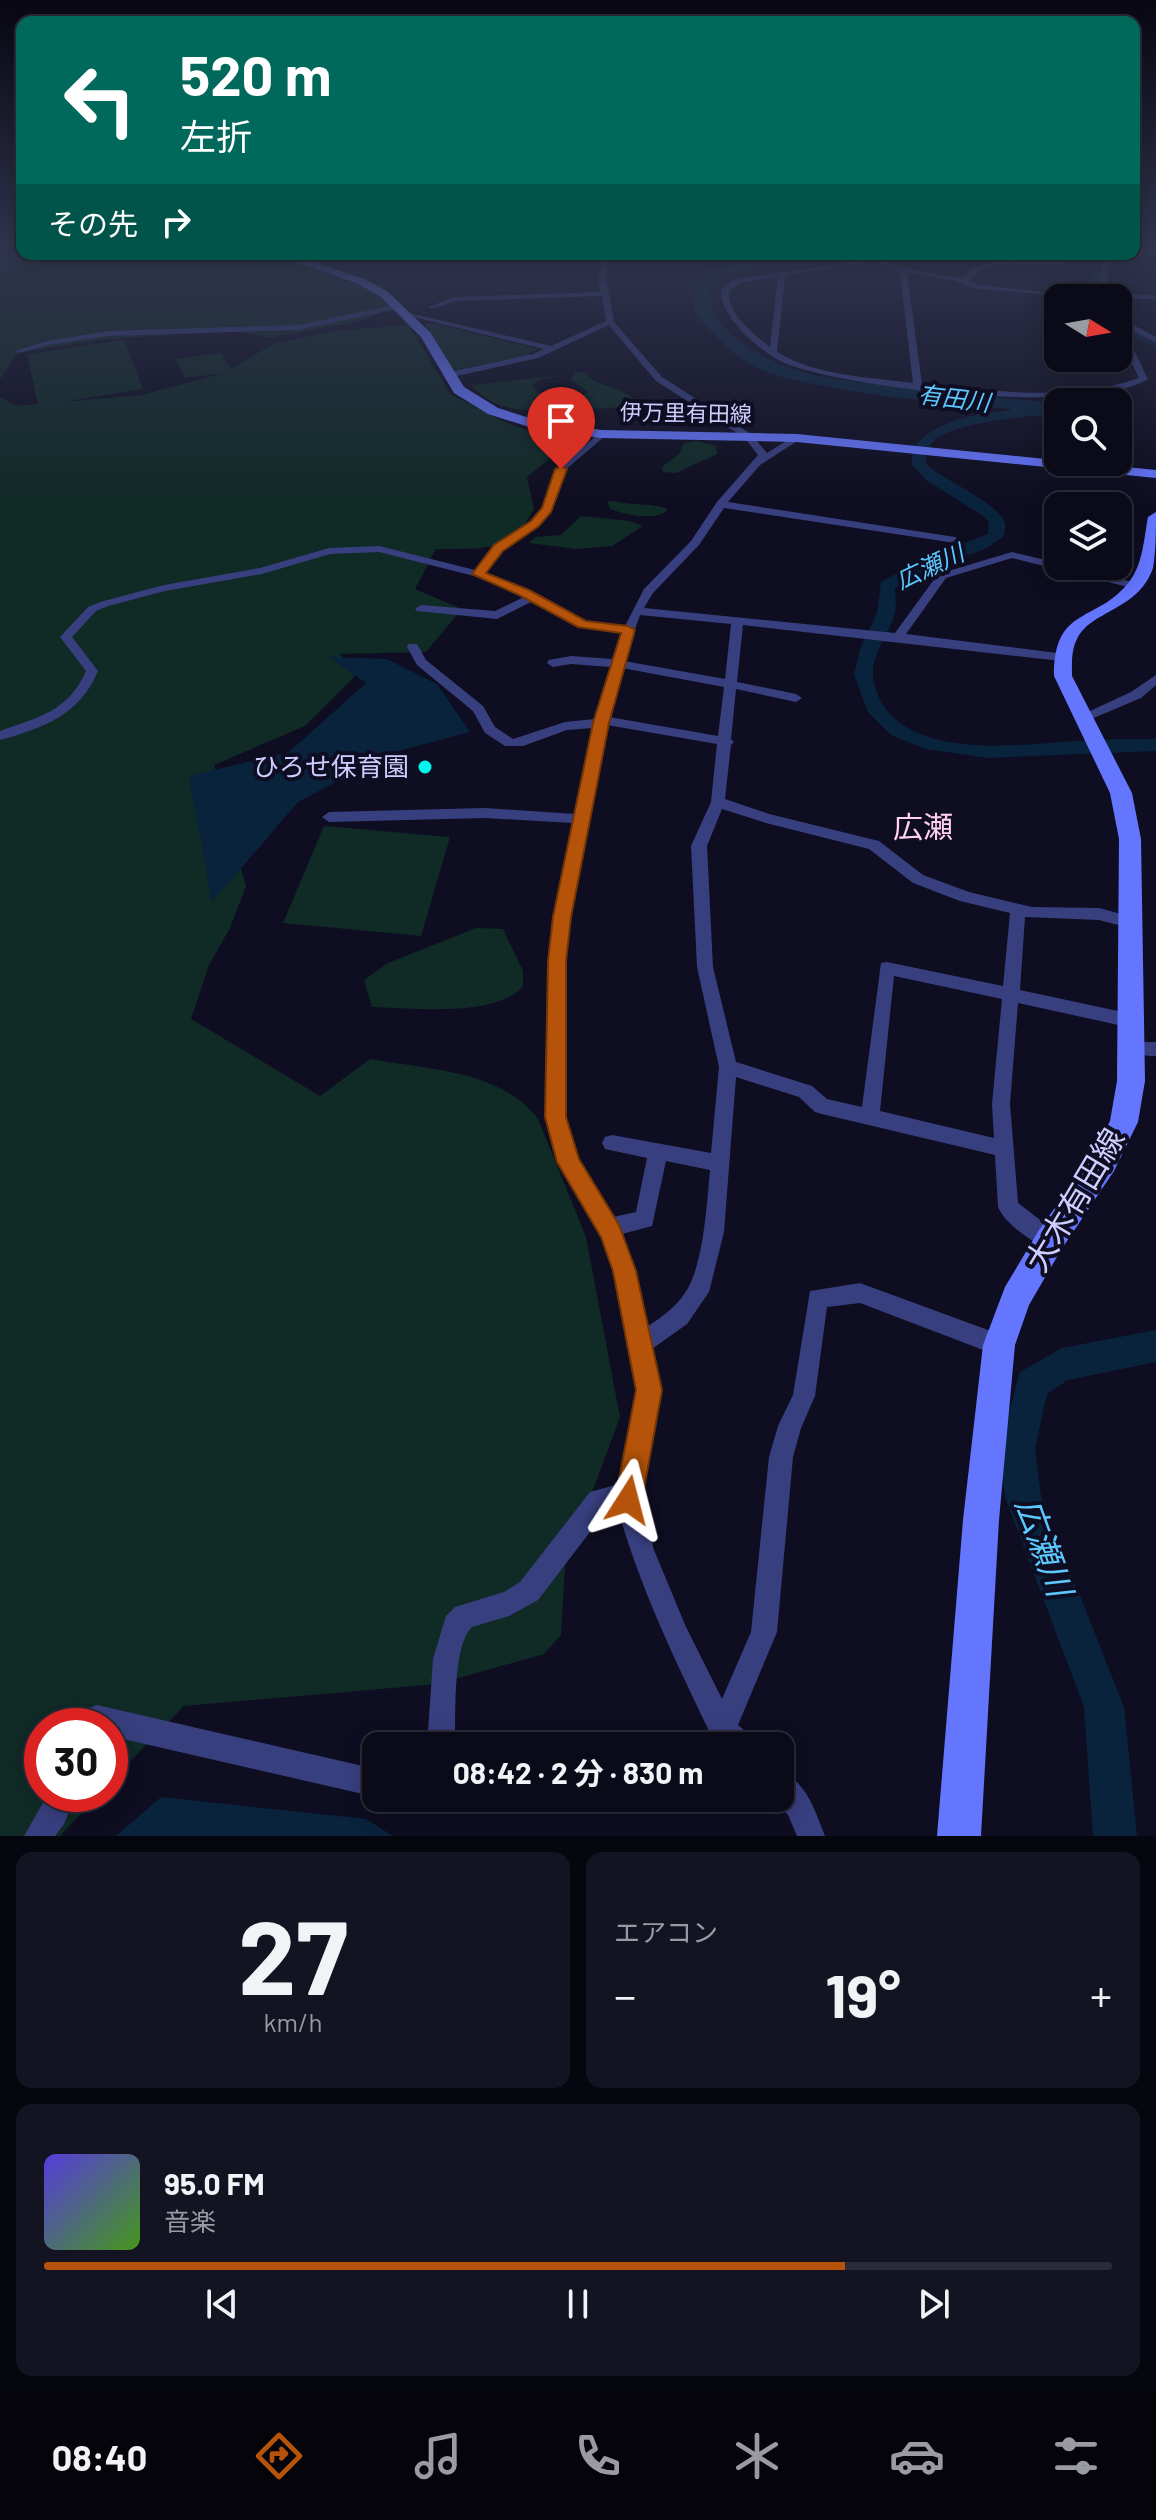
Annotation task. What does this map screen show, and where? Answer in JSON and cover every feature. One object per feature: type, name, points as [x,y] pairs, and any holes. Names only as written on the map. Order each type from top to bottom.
[{"type":"main road","name":"伊万里有田線","points":[[425,334],[447,375],[472,401],[511,418],[544,427],[602,434],[797,438],[1156,474]]},
{"type":"main road","points":[[1061,657],[1063,644],[1071,632],[1136,586],[1144,572],[1156,517]]},
{"type":"main road","name":"大木有田線","points":[[959,1836],[981,1520],[999,1345],[1016,1298],[1050,1240],[1104,1162],[1124,1122],[1141,1040],[1130,922],[1130,839],[1121,793],[1063,676],[1061,657]]},
{"type":"street","points":[[19,351],[129,334]]},
{"type":"street","points":[[489,334],[550,348]]},
{"type":"street","points":[[447,375],[524,359],[583,334]]},
{"type":"street","points":[[620,334],[659,379],[748,436],[761,449],[763,455],[760,462]]},
{"type":"street","points":[[752,334],[773,353],[792,363],[819,370],[918,386],[1054,395],[1096,394],[1125,388],[1144,379],[1132,355]]},
{"type":"street","points":[[773,353],[775,334]]},
{"type":"street","points":[[911,334],[918,386]]},
{"type":"street","points":[[478,574],[498,548],[535,523],[547,509],[561,469],[602,434]]},
{"type":"street","points":[[726,1732],[677,1636],[642,1550],[629,1494],[649,1390],[625,1271],[608,1228],[568,1162],[556,1117],[557,961],[562,917],[602,722],[617,663],[636,611],[648,591],[695,543],[721,504],[760,462],[797,438]]},
{"type":"street","points":[[721,504],[955,540]]},
{"type":"street","points":[[0,736],[64,711],[77,702],[87,687],[92,671],[66,637],[92,609],[164,588],[262,571],[329,551],[379,549],[478,574],[532,597],[583,624],[628,630]]},
{"type":"street","points":[[898,637],[942,576],[1012,555],[1136,586]]},
{"type":"street","points":[[421,609],[503,614],[532,597]]},
{"type":"street","points":[[636,611],[836,630],[1061,657]]},
{"type":"street","points":[[638,1346],[679,1317],[698,1292],[714,1232],[728,1067],[705,967],[699,846],[718,802],[727,742],[737,622]]},
{"type":"street","points":[[413,647],[421,662],[478,709],[490,730],[510,743],[523,742],[565,726],[602,722],[727,742]]},
{"type":"street","points":[[553,663],[569,660],[617,663],[796,698]]},
{"type":"street","points":[[1088,724],[1156,679]]},
{"type":"street","points":[[718,802],[766,818],[874,845],[918,879],[966,897],[1018,911],[1099,914],[1130,922]]},
{"type":"street","points":[[329,817],[485,813],[582,819]]},
{"type":"street","points":[[1018,911],[1008,995],[1001,1104],[1008,1207],[1050,1240]]},
{"type":"street","points":[[870,1115],[887,968],[1008,995],[1141,1040]]},
{"type":"street","points":[[728,1067],[805,1091],[822,1106],[1005,1149]]},
{"type":"street","points":[[612,1143],[720,1163]]},
{"type":"street","points":[[608,1228],[645,1219],[658,1151]]},
{"type":"street","points":[[723,1729],[764,1632],[781,1457],[790,1426],[804,1396],[818,1298],[860,1293],[999,1345]]},
{"type":"street","points":[[442,1732],[446,1659],[455,1625],[464,1616],[509,1603],[529,1591],[599,1501],[629,1494]]},
{"type":"street","points":[[128,1726],[362,1780]]},
{"type":"street","points":[[794,1801],[811,1836]]},
{"type":"street","points":[[38,1836],[55,1812]]},
{"type":"green space","points":[[0,334],[184,334],[100,340],[18,353],[0,379]]},
{"type":"green space","points":[[250,334],[292,334],[269,338]]},
{"type":"green space","points":[[321,334],[414,334],[450,394],[502,421],[549,438],[554,455],[527,477],[534,509],[515,535],[493,546],[436,549],[415,589],[462,609],[426,652],[340,654],[355,676],[305,726],[214,765],[229,807],[232,838],[246,886],[230,928],[209,965],[191,1019],[320,1096],[370,1059],[461,1074],[504,1090],[523,1103],[538,1119],[586,1237],[620,1417],[565,1566],[561,1635],[544,1654],[438,1684],[184,1706],[128,1764],[128,1708],[24,1708],[24,1812],[82,1812],[60,1836],[0,1836],[0,397],[17,406],[38,404],[27,354],[124,340],[143,389],[62,402],[142,395],[224,373],[185,378],[176,359],[221,353],[231,369],[273,344]]},
{"type":"green space","points":[[431,334],[475,334],[538,349],[525,356],[452,370]]},
{"type":"green space","points":[[576,372],[585,373],[597,382],[624,392],[635,401],[612,408],[518,409],[494,402],[471,385],[564,375],[539,380],[532,385],[544,398],[579,398],[588,392],[570,379]]},
{"type":"green space","points":[[696,441],[716,446],[717,454],[676,473],[663,472],[662,467],[679,454],[684,443]]},
{"type":"green space","points":[[607,502],[659,506],[667,511],[654,516],[631,515],[610,509]]},
{"type":"green space","points":[[581,516],[630,521],[643,526],[612,546],[576,549],[529,543],[535,537],[561,535]]},
{"type":"green space","points":[[324,826],[450,837],[421,936],[283,923]]},
{"type":"green space","points":[[476,928],[503,929],[523,971],[523,987],[510,997],[493,1003],[452,1009],[372,1007],[364,980],[388,963]]},
{"type":"water","name":"有田川","points":[[714,334],[732,334],[767,358],[806,373],[849,381],[1044,402],[1044,417],[1015,414],[1017,412],[1011,409],[917,400],[824,386],[779,376],[754,366]]},
{"type":"water","points":[[329,657],[387,659],[437,684],[470,732],[391,753],[298,802],[212,902],[189,776],[289,752],[366,683]]},
{"type":"water","points":[[161,1797],[366,1819],[393,1836],[116,1836]]},
{"type":"waterway","points":[[1139,334],[1156,342]]},
{"type":"waterway","name":"広瀬川","points":[[1037,411],[963,423],[928,439],[919,450],[919,465],[931,477],[991,514],[997,523],[996,536],[981,545],[926,565],[887,586],[885,616],[866,657],[865,685],[878,712],[898,731],[925,743],[988,752],[1156,745]]},
{"type":"waterway","name":"広瀬川","points":[[1115,1836],[1104,1707],[1023,1497],[1017,1448],[1032,1384],[1062,1365],[1156,1346]]},
{"type":"place","name":"ひろせ保育園","points":[[425,767]]},
{"type":"district","name":"広瀬","points":[[923,828]]},
{"type":"route","points":[[561,469],[547,509],[535,523],[498,548],[478,574],[524,592],[583,624],[628,630],[601,723],[562,917],[557,961],[556,1117],[568,1162],[611,1233],[625,1271],[649,1390],[628,1500]]}]
